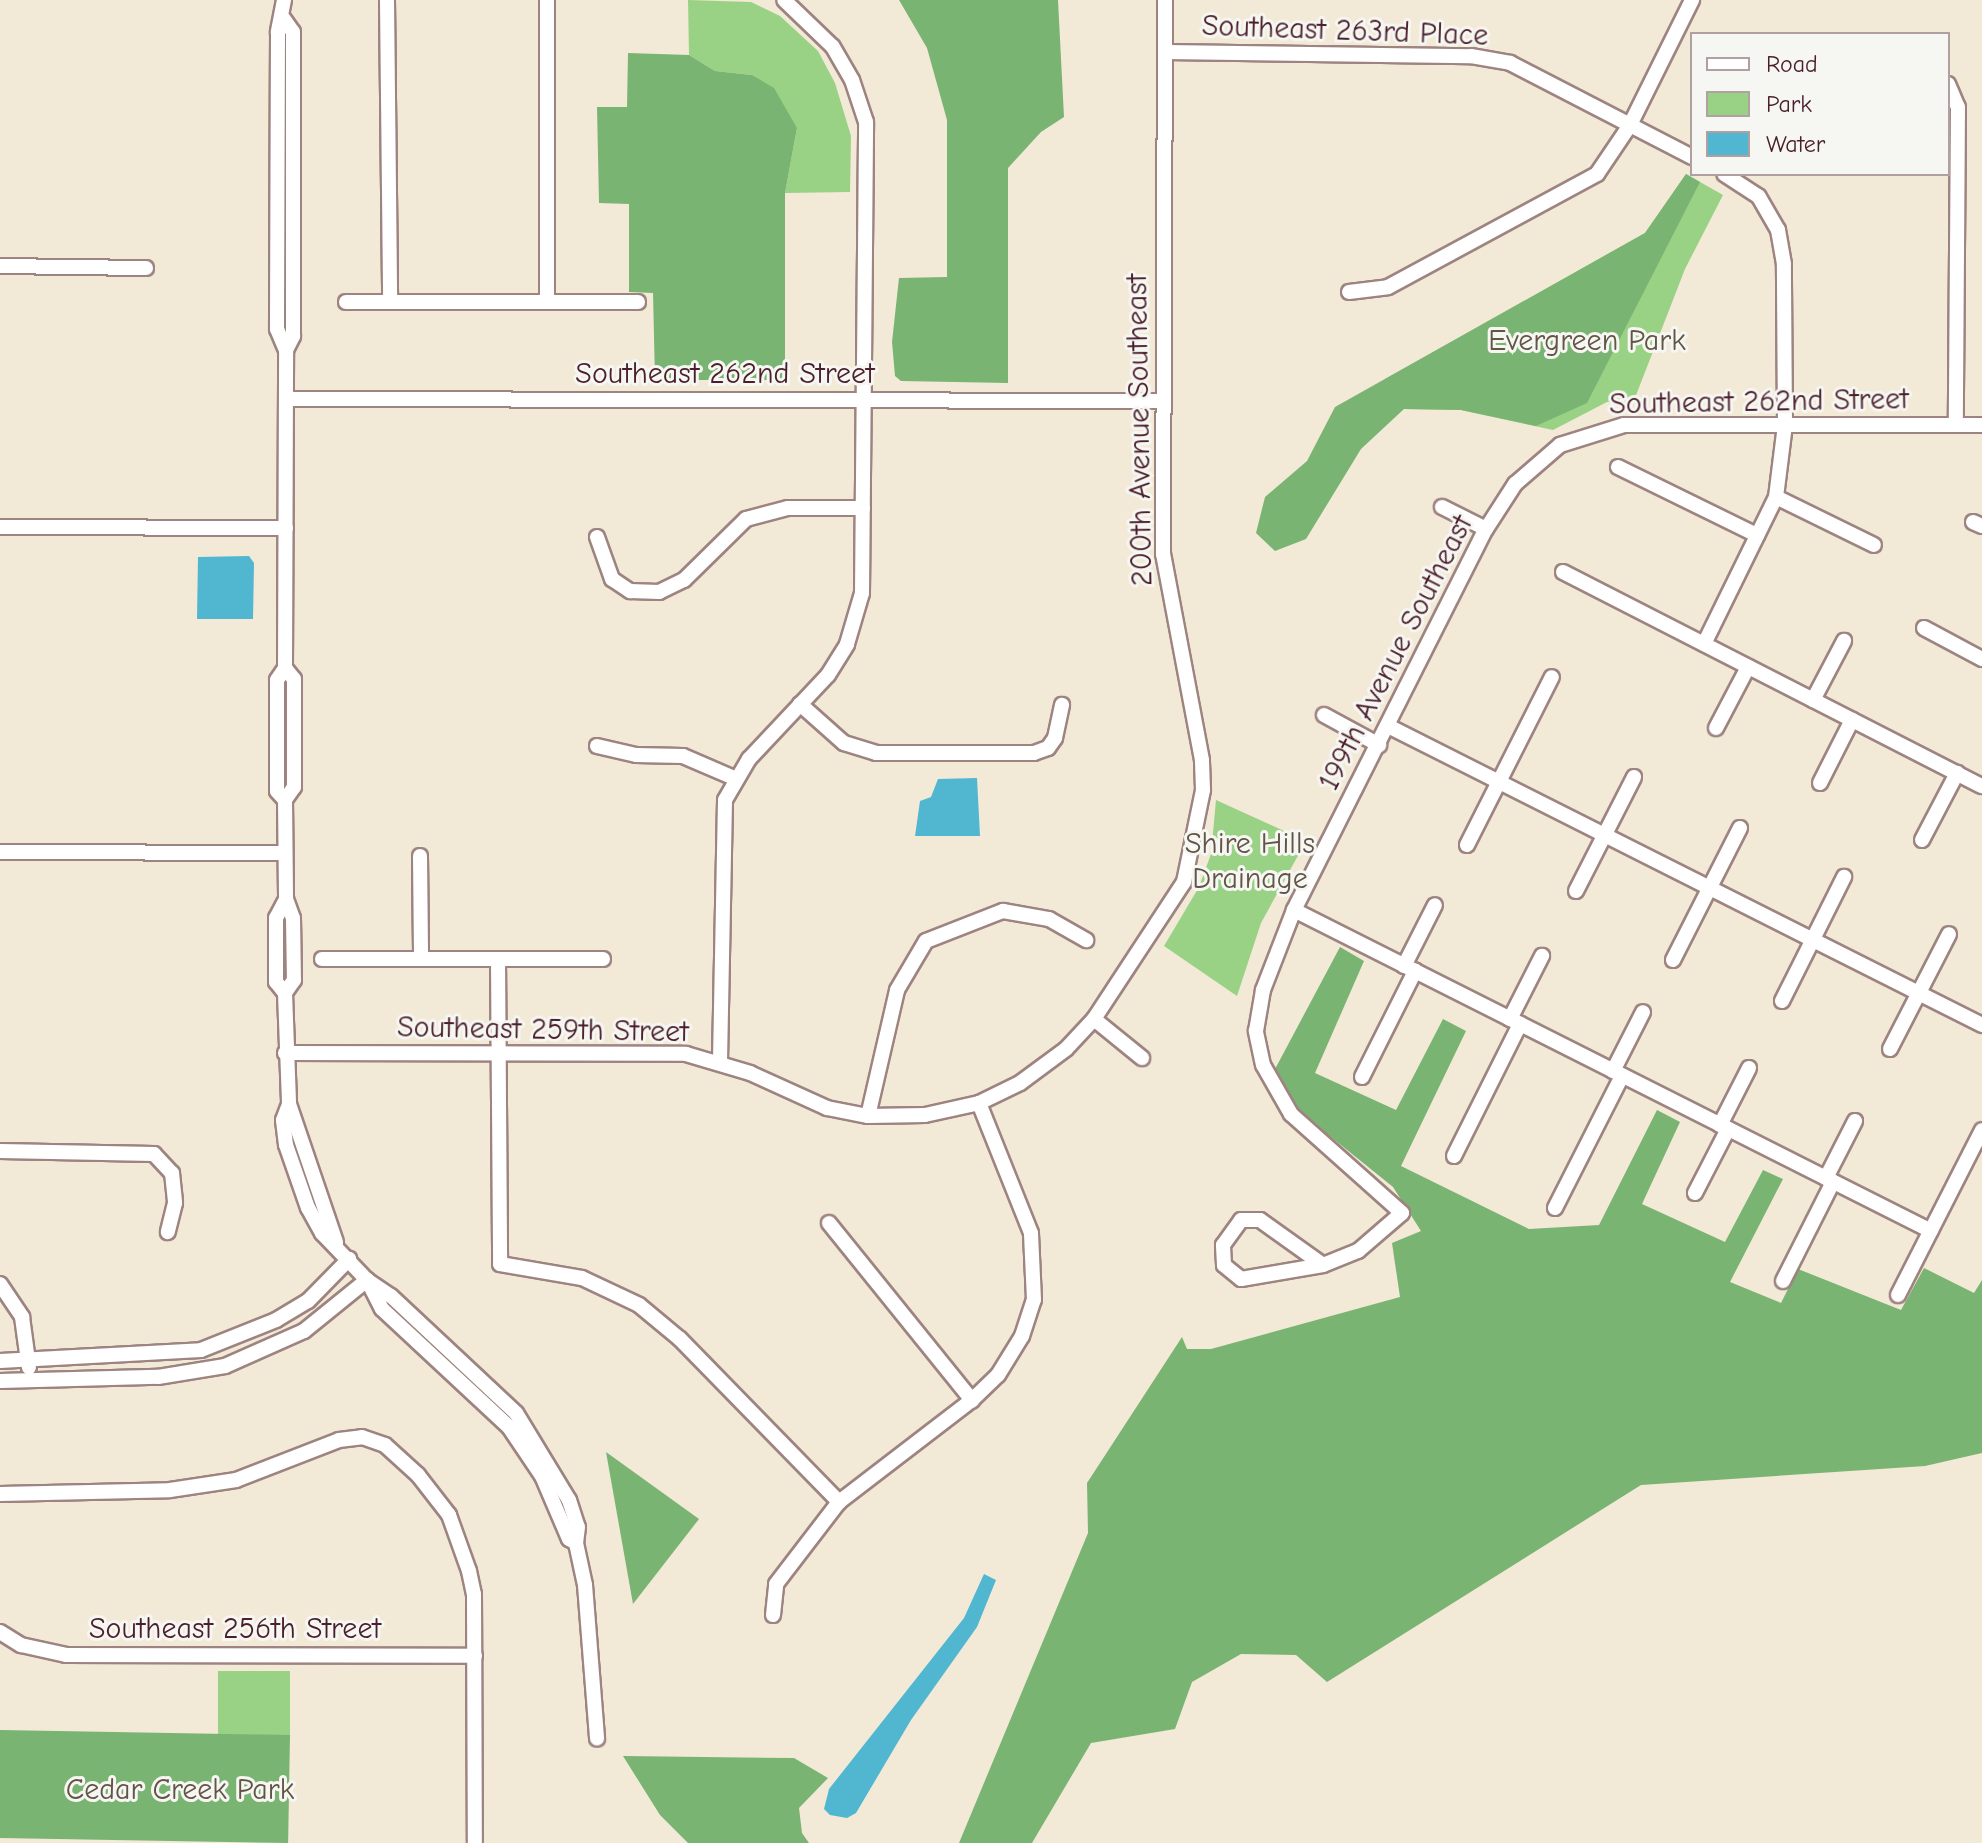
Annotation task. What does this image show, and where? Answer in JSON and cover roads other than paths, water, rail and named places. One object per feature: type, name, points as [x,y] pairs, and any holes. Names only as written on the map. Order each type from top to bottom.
[{"type":"street","points":[[284,0],[284,19],[278,32],[277,329],[286,350],[285,668],[277,680],[277,791],[285,800],[286,899],[293,918],[294,980],[285,993],[289,1104],[336,1242],[367,1280],[391,1296],[516,1413],[569,1500],[578,1527],[576,1543],[585,1585],[597,1739]]},
{"type":"street","points":[[387,0],[390,302]]},
{"type":"street","points":[[547,0],[547,302]]},
{"type":"street","points":[[720,1061],[722,823],[734,778],[828,675],[857,620],[863,508],[866,122],[852,80],[821,32],[784,0]]},
{"type":"street","name":"200th Avenue Southeast","points":[[979,1103],[1020,1083],[1066,1049],[1094,1019],[1184,882],[1197,841],[1203,790],[1202,760],[1165,580],[1165,0]]},
{"type":"street","points":[[1349,292],[1388,287],[1586,181],[1606,165],[1630,125],[1692,0]]},
{"type":"street","name":"Southeast 263rd Place","points":[[1166,52],[1471,56],[1510,63],[1690,156]]},
{"type":"street","points":[[1950,89],[1958,107],[1956,425]]},
{"type":"street","points":[[1704,644],[1776,497],[1785,425],[1784,264],[1778,230],[1758,196],[1727,176]]},
{"type":"street","points":[[0,266],[146,268]]},
{"type":"street","points":[[346,302],[638,302]]},
{"type":"street","name":"Southeast 262nd Street","points":[[286,399],[1163,401]]},
{"type":"street","name":"Southeast 262nd Street","points":[[1543,455],[1581,435],[1624,425],[1982,425]]},
{"type":"street","name":"199th Avenue Southeast","points":[[1323,1265],[1358,1251],[1402,1213],[1291,1114],[1263,1065],[1256,1031],[1263,990],[1294,910],[1390,727],[1486,529],[1515,484],[1543,455]]},
{"type":"street","points":[[1618,467],[1757,535]]},
{"type":"street","points":[[1776,497],[1874,545]]},
{"type":"street","points":[[1442,507],[1486,529]]},
{"type":"street","points":[[597,537],[612,579],[630,591],[659,592],[684,580],[746,519],[788,508],[863,508]]},
{"type":"street","points":[[0,527],[286,528]]},
{"type":"street","points":[[1563,572],[1982,786]]},
{"type":"street","points":[[1924,628],[1982,659]]},
{"type":"street","points":[[1813,700],[1844,641]]},
{"type":"street","points":[[1716,728],[1748,667]]},
{"type":"street","points":[[1467,845],[1552,677]]},
{"type":"street","points":[[800,704],[844,743],[876,753],[1034,753],[1048,748],[1055,738],[1062,705]]},
{"type":"street","points":[[1324,715],[1379,745]]},
{"type":"street","points":[[1820,783],[1852,720]]},
{"type":"street","points":[[1390,727],[1982,1025]]},
{"type":"street","points":[[597,746],[626,754],[683,756],[734,778]]},
{"type":"street","points":[[1922,840],[1957,773]]},
{"type":"street","points":[[1576,891],[1634,777]]},
{"type":"street","points":[[1673,960],[1740,828]]},
{"type":"street","points":[[0,852],[285,853]]},
{"type":"street","points":[[420,856],[421,959]]},
{"type":"street","points":[[1782,1001],[1844,877]]},
{"type":"street","points":[[1362,1077],[1435,905]]},
{"type":"street","points":[[1294,910],[1931,1231]]},
{"type":"street","points":[[868,1116],[897,990],[926,941],[1003,911],[1049,919],[1086,940]]},
{"type":"street","points":[[1890,1049],[1949,934]]},
{"type":"street","points":[[1454,1156],[1542,956]]},
{"type":"street","points":[[322,959],[603,959]]},
{"type":"street","points":[[498,959],[500,1264],[582,1278],[639,1305],[680,1339],[839,1502]]},
{"type":"street","points":[[1555,1208],[1643,1012]]},
{"type":"street","points":[[1094,1019],[1142,1058]]},
{"type":"street","name":"Southeast 259th Street","points":[[285,1053],[497,1055],[655,1052],[720,1061],[827,1108],[868,1116],[925,1115],[979,1103]]},
{"type":"street","points":[[1695,1193],[1749,1068]]},
{"type":"street","points":[[773,1615],[776,1584],[839,1502],[972,1400],[998,1375],[1022,1336],[1034,1300],[1035,1267],[1023,1208],[979,1103]]},
{"type":"street","points":[[1783,1281],[1855,1121]]},
{"type":"street","points":[[1898,1295],[1982,1130]]},
{"type":"street","points":[[0,1151],[154,1154],[172,1173],[175,1203],[168,1232]]},
{"type":"street","points":[[1241,1220],[1260,1220],[1323,1265],[1241,1279],[1227,1272],[1223,1245],[1241,1220]]},
{"type":"street","points":[[829,1223],[972,1400]]},
{"type":"street","points":[[0,1361],[171,1355],[224,1343],[308,1301],[349,1259]]},
{"type":"street","points":[[0,1381],[158,1377],[225,1366],[304,1331],[367,1280]]},
{"type":"street","points":[[0,1284],[22,1317],[29,1360],[28,1379]]},
{"type":"street","points":[[0,1494],[209,1485],[275,1468],[339,1440],[362,1437],[385,1445],[418,1475],[449,1515],[474,1594],[475,1843]]},
{"type":"street","name":"Southeast 256th Street","points":[[0,1632],[21,1645],[66,1655],[475,1656]]},
{"type":"water","points":[[249,556],[254,563],[253,619],[197,619],[198,557]]},
{"type":"water","points":[[977,778],[980,836],[915,836],[920,801],[931,797],[938,779]]},
{"type":"water","points":[[984,1574],[996,1580],[977,1627],[911,1720],[856,1813],[847,1818],[830,1815],[824,1809],[829,1789],[964,1618]]},
{"type":"park label","name":"Evergreen Park","points":[[1587,341]]},
{"type":"park label","name":"Shire Hills Drainage","points":[[1250,861]]},
{"type":"park label","name":"Cedar Creek Park","points":[[180,1790]]}]
